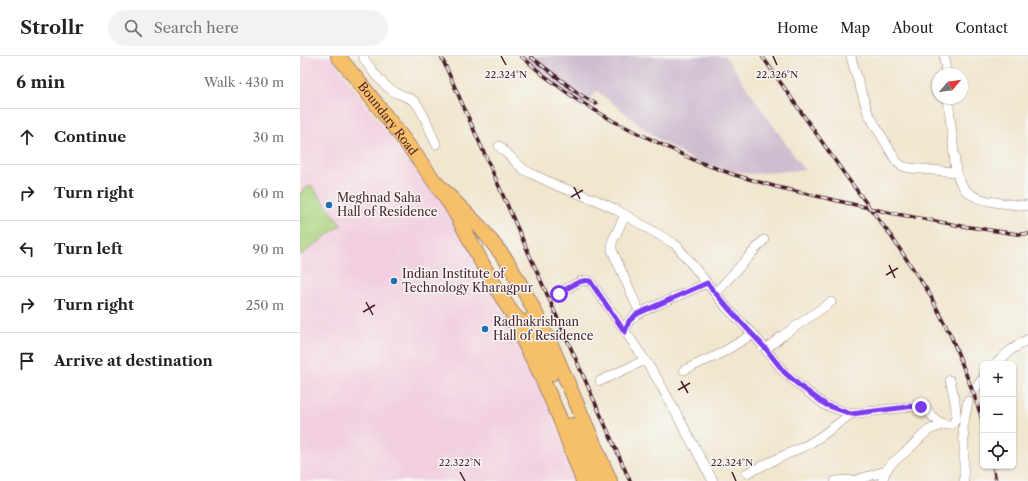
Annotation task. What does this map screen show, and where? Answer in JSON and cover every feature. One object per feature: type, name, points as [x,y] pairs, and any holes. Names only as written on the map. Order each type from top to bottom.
[{"type":"main road","name":"Boundary Road","points":[[338,56],[435,182],[455,212],[487,272],[510,309]]},
{"type":"main road","name":"Boundary Road","points":[[435,182],[480,227],[507,260],[553,349],[610,481]]},
{"type":"main road","points":[[487,272],[507,260]]},
{"type":"main road","points":[[510,309],[524,325],[532,331]]},
{"type":"main road","points":[[510,309],[514,323],[538,369],[560,419],[584,481]]},
{"type":"main road","points":[[533,310],[532,331],[597,481]]},
{"type":"street","points":[[363,56],[370,67],[388,88],[413,100],[417,104],[436,144]]},
{"type":"street","points":[[851,56],[868,113],[897,162],[902,166],[909,168],[956,172]]},
{"type":"street","points":[[944,56],[945,68]]},
{"type":"street","points":[[949,104],[956,172],[964,188],[969,194],[978,199],[1028,206]]},
{"type":"street","points":[[499,146],[523,169],[530,173],[560,187],[596,200],[666,238],[677,246],[715,293],[753,334],[784,372],[826,405],[851,414],[915,406],[927,410],[937,420],[944,424]]},
{"type":"street","points":[[625,215],[612,242],[612,250],[640,313]]},
{"type":"street","points":[[715,293],[764,240]]},
{"type":"street","points":[[559,294],[581,281],[590,281],[658,380],[713,481]]},
{"type":"street","points":[[625,332],[629,321],[640,313],[707,283]]},
{"type":"street","points":[[766,349],[831,302]]},
{"type":"street","points":[[684,370],[718,355],[753,334]]},
{"type":"street","points":[[998,361],[1011,350],[1028,339]]},
{"type":"street","points":[[600,381],[645,360]]},
{"type":"street","points":[[882,481],[890,465],[909,449],[922,435],[944,424],[952,424],[954,422],[956,416],[956,402],[950,380]]},
{"type":"street","points":[[973,392],[980,382]]},
{"type":"street","points":[[964,481],[963,427],[968,401]]},
{"type":"street","points":[[747,473],[807,445],[851,414]]},
{"type":"street","points":[[835,481],[856,480],[886,471]]},
{"type":"shaded area","name":"Indian Institute of Technology Kharagpur","points":[[300,56],[332,56],[423,181],[430,182],[453,215],[523,346],[580,481],[300,481]]},
{"type":"shaded area","points":[[520,56],[725,56],[804,170],[749,174],[696,162],[658,139],[597,91],[582,109]]},
{"type":"green space","points":[[311,185],[341,225],[301,255],[300,193]]},
{"type":"railway","points":[[441,56],[630,481]]},
{"type":"railway","points":[[521,56],[542,74],[576,99],[613,121],[696,161],[735,175],[777,187],[891,213],[962,226],[1017,234],[1028,234]]},
{"type":"railway","points":[[762,56],[843,172],[891,236],[929,293],[951,336],[980,413]]},
{"type":"railway","points":[[531,57],[579,94],[596,104]]},
{"type":"railway","points":[[994,469],[996,481]]},
{"type":"place","name":"Meghnad Saha Hall of Residence","points":[[329,205]]},
{"type":"place","name":"Indian Institute of Technology Kharagpur","points":[[394,281]]},
{"type":"place","name":"Radhakrishnan Hall of Residence","points":[[485,329]]},
{"type":"route","points":[[559,294],[581,281],[590,281],[625,332],[629,321],[637,314],[707,283],[766,349],[784,372],[826,405],[851,414],[915,406],[921,407]]}]
